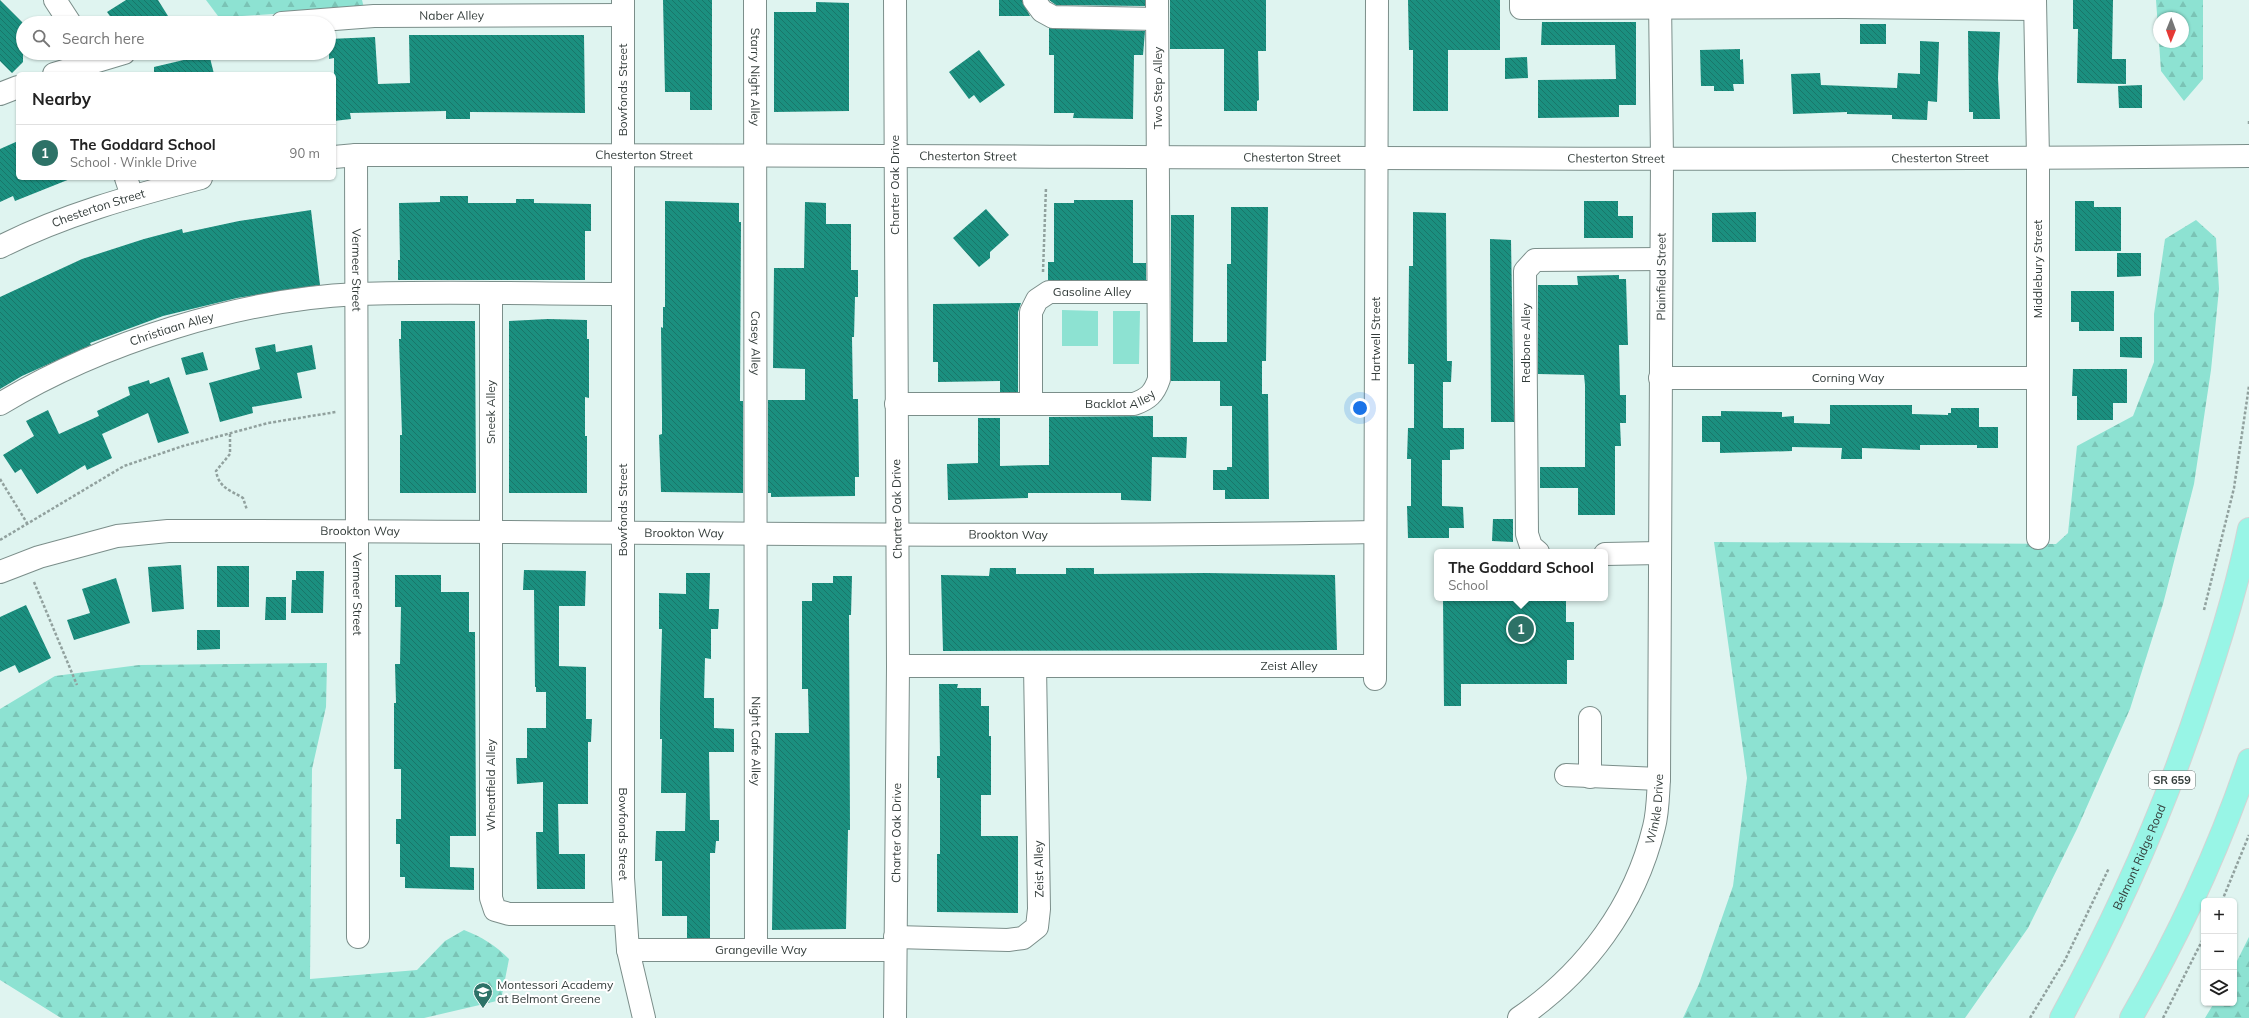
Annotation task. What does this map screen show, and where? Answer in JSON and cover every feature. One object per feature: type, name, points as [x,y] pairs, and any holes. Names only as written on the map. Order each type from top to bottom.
[{"type":"main road","name":"Belmont Ridge Road","points":[[2060,1018],[2095,956],[2128,889],[2157,820],[2189,736],[2218,649],[2242,562],[2249,529]]},
{"type":"main road","points":[[2132,1018],[2179,929],[2218,840],[2249,760]]},
{"type":"street","points":[[55,0],[65,16]]},
{"type":"street","name":"Starry Night Alley","points":[[755,0],[755,155]]},
{"type":"street","name":"Charter Oak Drive","points":[[895,0],[898,666],[895,1018]]},
{"type":"street","name":"Two Step Alley","points":[[1034,0],[1042,11],[1053,17],[1157,9],[1158,157]]},
{"type":"street","name":"Hartwell Street","points":[[1375,672],[1377,0]]},
{"type":"street","points":[[1521,4],[2035,4]]},
{"type":"street","name":"Plainfield Street","points":[[1660,4],[1662,159],[1660,553]]},
{"type":"street","name":"Middlebury Street","points":[[2035,4],[2038,158],[2038,538]]},
{"type":"street","name":"Naber Alley","points":[[336,19],[374,16],[623,8]]},
{"type":"street","name":"Bowfonds Street","points":[[623,8],[624,914],[628,950],[644,1018]]},
{"type":"street","points":[[61,72],[100,60]]},
{"type":"street","points":[[0,94],[16,88]]},
{"type":"street","name":"Chesterton Street","points":[[336,157],[356,155],[623,154],[1376,159],[1662,159],[2249,156]]},
{"type":"street","name":"Vermeer Street","points":[[356,155],[358,937]]},
{"type":"street","name":"Casey Alley","points":[[755,155],[756,532]]},
{"type":"street","name":"Backlot Alley","points":[[896,404],[1134,404],[1148,399],[1156,388],[1159,379],[1158,157]]},
{"type":"street","name":"Chesterton Street","points":[[0,247],[66,218],[129,187],[184,180]]},
{"type":"street","name":"Redbone Alley","points":[[1534,549],[1530,546],[1527,534],[1525,271],[1535,260],[1661,259]]},
{"type":"street","name":"Gasoline Alley","points":[[1030,404],[1031,312],[1037,300],[1049,292],[1158,292]]},
{"type":"street","points":[[357,294],[623,294]]},
{"type":"street","name":"Christiaan Alley","points":[[0,404],[62,371],[114,349],[167,330],[250,309],[291,301],[357,294]]},
{"type":"street","name":"Sneek Alley","points":[[491,294],[492,530]]},
{"type":"street","name":"Corning Way","points":[[1660,378],[2037,378]]},
{"type":"street","name":"Brookton Way","points":[[0,572],[72,547],[117,536],[161,532],[492,530],[897,534],[1375,532]]},
{"type":"street","name":"Wheatfield Alley","points":[[492,530],[491,898],[495,910],[509,914],[624,914]]},
{"type":"street","name":"Night Cafe Alley","points":[[756,532],[756,950]]},
{"type":"street","points":[[1608,554],[1660,553]]},
{"type":"street","name":"Winkle Drive","points":[[1519,1018],[1539,1005],[1572,974],[1595,949],[1624,904],[1642,864],[1654,826],[1659,779],[1660,553]]},
{"type":"street","name":"Zeist Alley","points":[[898,666],[1035,666],[1375,672]]},
{"type":"street","name":"Zeist Alley","points":[[895,944],[1008,940],[1023,938],[1037,927],[1039,909],[1035,666]]},
{"type":"street","points":[[1590,718],[1590,777]]},
{"type":"street","points":[[1566,775],[1659,779]]},
{"type":"street","name":"Grangeville Way","points":[[628,950],[756,950],[895,944]]},
{"type":"path","points":[[1042,296],[1046,187]]},
{"type":"path","points":[[2203,618],[2234,488],[2249,386]]},
{"type":"path","points":[[0,540],[124,466],[183,446],[268,423],[339,412]]},
{"type":"path","points":[[230,434],[230,454],[216,471],[218,480],[225,489],[243,498],[247,511]]},
{"type":"path","points":[[0,479],[27,523]]},
{"type":"path","points":[[26,562],[77,685]]},
{"type":"path","points":[[2223,898],[2249,835]]},
{"type":"path","points":[[2030,1018],[2065,960],[2110,867]]},
{"type":"path","points":[[2163,1018],[2201,943]]},
{"type":"green space","points":[[206,0],[362,0],[364,8],[242,16],[218,16]]},
{"type":"green space","points":[[2156,0],[2203,0],[2203,79],[2184,101],[2161,71],[2159,48],[2189,48],[2189,12],[2157,12]]},
{"type":"green space","points":[[2196,220],[2216,238],[2219,289],[2211,370],[2194,484],[2163,604],[2130,709],[2077,829],[2028,928],[1965,1018],[1683,1018],[1699,984],[1733,886],[1747,778],[1714,542],[2056,544],[2068,533],[2077,446],[2133,416],[2154,362],[2154,314],[2165,239]]},
{"type":"green space","points":[[1062,310],[1098,311],[1098,346],[1062,346]]},
{"type":"green space","points":[[1113,311],[1140,311],[1139,364],[1113,364]]},
{"type":"green space","points":[[327,663],[326,707],[312,769],[310,979],[417,970],[445,941],[464,930],[488,942],[509,959],[501,1000],[424,1018],[61,1018],[0,980],[0,709],[55,676],[139,665]]},
{"type":"green space","points":[[2249,937],[2249,1018],[2205,1018],[2212,1006],[2237,1006],[2237,961]]},
{"type":"building","points":[[0,0],[16,16],[16,60],[23,60],[23,62],[12,73],[0,61]]},
{"type":"building","points":[[126,0],[158,0],[168,16],[110,16],[107,12]]},
{"type":"building","points":[[663,0],[712,0],[712,110],[690,110],[690,92],[665,92]]},
{"type":"building","points":[[999,0],[1022,0],[1030,16],[999,16]]},
{"type":"building","points":[[1049,0],[1145,0],[1145,6],[1056,5]]},
{"type":"building","points":[[1170,0],[1266,0],[1266,51],[1258,51],[1259,100],[1257,101],[1257,111],[1224,111],[1224,49],[1170,49]]},
{"type":"building","points":[[1408,0],[1500,0],[1500,50],[1448,50],[1448,111],[1413,111],[1413,50],[1409,50]]},
{"type":"building","points":[[2073,0],[2113,0],[2112,59],[2126,59],[2126,84],[2077,83],[2078,29],[2073,29]]},
{"type":"building","points":[[816,2],[849,3],[849,111],[774,112],[774,12],[816,12]]},
{"type":"building","points":[[1542,22],[1636,22],[1636,105],[1619,105],[1619,117],[1538,118],[1538,80],[1616,79],[1615,45],[1541,45]]},
{"type":"building","points":[[1860,24],[1886,24],[1886,44],[1860,44]]},
{"type":"building","points":[[1049,28],[1145,31],[1143,55],[1134,55],[1133,119],[1073,118],[1074,113],[1054,113],[1054,55],[1049,55]]},
{"type":"building","points":[[1968,31],[2000,32],[1998,78],[2000,119],[1973,119],[1973,112],[1969,112]]},
{"type":"building","points":[[409,35],[584,35],[585,113],[470,112],[470,119],[446,119],[446,111],[350,113],[351,119],[336,121],[336,72],[334,72],[334,60],[336,60],[336,39],[375,37],[378,84],[410,83]]},
{"type":"building","points":[[1920,41],[1939,42],[1937,102],[1928,101],[1927,120],[1892,119],[1892,115],[1847,114],[1847,112],[1793,114],[1791,74],[1820,73],[1821,85],[1897,88],[1898,73],[1920,74]]},
{"type":"building","points":[[1740,49],[1740,60],[1743,59],[1744,84],[1733,84],[1734,91],[1714,91],[1714,86],[1701,86],[1700,50]]},
{"type":"building","points":[[979,50],[1005,85],[980,103],[974,95],[969,99],[949,72]]},
{"type":"building","points":[[1527,57],[1528,78],[1505,79],[1505,58]]},
{"type":"building","points":[[184,60],[210,60],[214,72],[154,72],[154,67]]},
{"type":"building","points":[[2142,85],[2142,108],[2119,108],[2118,86]]},
{"type":"building","points":[[16,142],[16,180],[68,180],[15,201],[13,196],[0,202],[0,149]]},
{"type":"building","points":[[440,196],[468,196],[468,203],[516,203],[516,199],[534,199],[534,203],[591,204],[591,231],[585,231],[585,280],[398,280],[398,260],[400,260],[399,203],[440,202]]},
{"type":"building","points":[[1074,200],[1133,200],[1133,263],[1146,263],[1146,280],[1048,280],[1048,262],[1054,262],[1054,203],[1074,203]]},
{"type":"building","points":[[665,201],[739,203],[739,222],[741,222],[740,401],[743,401],[743,493],[661,492],[659,435],[662,434],[661,327],[663,328],[663,307],[665,307]]},
{"type":"building","points":[[1584,201],[1618,201],[1618,216],[1633,216],[1633,238],[1584,238]]},
{"type":"building","points":[[2075,201],[2094,201],[2094,207],[2121,207],[2121,251],[2075,251]]},
{"type":"building","points":[[805,202],[826,203],[826,224],[851,224],[851,270],[858,270],[858,297],[855,297],[854,337],[852,337],[853,399],[858,399],[859,477],[855,477],[855,496],[771,497],[771,493],[768,493],[768,400],[805,400],[805,369],[773,368],[774,268],[804,268]]},
{"type":"building","points":[[1231,207],[1268,207],[1266,361],[1262,361],[1262,394],[1268,394],[1269,499],[1225,499],[1225,490],[1213,490],[1213,470],[1227,470],[1227,467],[1232,467],[1232,406],[1220,406],[1220,381],[1171,381],[1171,215],[1194,215],[1193,342],[1227,342],[1227,264],[1231,264]]},
{"type":"building","points":[[986,209],[1009,235],[990,252],[990,258],[979,267],[953,238]]},
{"type":"building","points":[[311,210],[320,285],[237,298],[163,316],[90,343],[91,345],[22,376],[0,389],[0,297],[82,259],[144,239],[182,229],[183,233],[239,221]]},
{"type":"building","points":[[1413,212],[1446,213],[1447,361],[1452,361],[1451,382],[1443,382],[1443,428],[1464,428],[1464,449],[1450,450],[1450,460],[1442,460],[1442,506],[1463,507],[1464,528],[1449,528],[1449,538],[1408,538],[1407,506],[1411,506],[1411,459],[1407,459],[1408,428],[1414,428],[1414,364],[1408,364],[1409,266],[1413,266]]},
{"type":"building","points":[[1756,212],[1756,242],[1712,242],[1712,213]]},
{"type":"building","points":[[1490,239],[1511,240],[1514,422],[1491,422]]},
{"type":"building","points":[[2117,253],[2141,253],[2141,276],[2117,277]]},
{"type":"building","points":[[1619,275],[1619,279],[1626,279],[1628,345],[1619,345],[1620,395],[1626,395],[1626,423],[1620,423],[1621,446],[1615,446],[1615,515],[1578,515],[1578,488],[1540,488],[1540,467],[1585,467],[1585,385],[1584,375],[1538,374],[1538,285],[1578,285],[1577,276]]},
{"type":"building","points":[[2071,291],[2114,291],[2114,331],[2079,331],[2079,322],[2071,322]]},
{"type":"building","points":[[1021,303],[1018,312],[1018,392],[1000,392],[1000,381],[938,382],[938,362],[933,362],[933,304]]},
{"type":"building","points":[[548,319],[587,320],[587,339],[589,339],[589,398],[585,397],[585,436],[587,436],[587,493],[509,493],[509,321]]},
{"type":"building","points":[[401,321],[475,321],[476,493],[400,493],[400,435],[402,435],[399,339],[401,339]]},
{"type":"building","points":[[2120,337],[2142,337],[2142,358],[2120,357]]},
{"type":"building","points":[[275,344],[276,352],[312,345],[316,369],[297,373],[302,398],[252,407],[253,413],[220,422],[209,383],[260,369],[255,348]]},
{"type":"building","points":[[203,352],[208,370],[186,375],[181,358]]},
{"type":"building","points":[[2073,369],[2127,369],[2127,403],[2113,403],[2113,420],[2077,420],[2077,396],[2072,396]]},
{"type":"building","points":[[169,377],[189,433],[158,443],[148,413],[102,434],[112,458],[87,470],[85,465],[37,494],[21,469],[15,473],[3,455],[34,436],[26,421],[48,410],[59,434],[99,416],[97,411],[130,395],[128,387],[149,380],[150,384]]},
{"type":"building","points":[[1830,405],[1912,405],[1912,414],[1948,415],[1948,413],[1951,413],[1951,408],[1979,408],[1979,427],[1998,427],[1998,448],[1977,448],[1977,445],[1920,445],[1920,450],[1862,448],[1862,459],[1841,459],[1842,448],[1792,447],[1792,451],[1720,453],[1720,442],[1702,442],[1702,416],[1721,416],[1721,411],[1782,412],[1782,417],[1794,416],[1794,423],[1830,424]]},
{"type":"building","points":[[1153,416],[1153,437],[1187,437],[1186,458],[1152,457],[1151,501],[1121,500],[1121,493],[1028,493],[1028,498],[948,500],[947,464],[978,463],[978,418],[1000,418],[1000,466],[1049,465],[1049,417]]},
{"type":"building","points":[[1493,519],[1513,519],[1513,542],[1492,541]]},
{"type":"building","points":[[181,565],[184,609],[152,612],[148,567]]},
{"type":"building","points":[[217,566],[249,566],[249,607],[217,607]]},
{"type":"building","points":[[990,568],[1016,568],[1016,574],[1066,574],[1066,568],[1094,568],[1094,574],[1206,573],[1335,575],[1337,650],[943,651],[941,575],[989,576]]},
{"type":"building","points":[[524,570],[586,571],[585,606],[559,606],[559,666],[586,667],[586,719],[592,719],[591,742],[588,742],[588,804],[558,804],[559,854],[585,854],[585,889],[537,889],[536,832],[543,832],[543,782],[517,784],[516,758],[527,758],[527,728],[546,728],[546,692],[536,692],[535,687],[534,590],[523,590]]},
{"type":"building","points":[[296,571],[324,571],[323,613],[291,613],[292,580],[296,580]]},
{"type":"building","points":[[686,573],[710,573],[709,609],[719,609],[718,629],[711,629],[711,659],[705,658],[704,698],[714,698],[714,728],[734,729],[734,752],[709,752],[710,820],[719,820],[719,841],[716,841],[715,853],[710,853],[710,938],[687,938],[687,916],[662,916],[662,861],[655,861],[656,831],[685,831],[686,793],[661,793],[662,739],[660,739],[660,707],[662,629],[659,629],[659,593],[686,594]]},
{"type":"building","points":[[395,575],[441,575],[441,592],[469,592],[469,632],[475,632],[476,836],[450,836],[450,867],[474,868],[474,890],[405,888],[405,877],[400,877],[400,844],[396,844],[396,819],[401,819],[401,769],[394,769],[394,703],[396,703],[395,664],[400,664],[401,607],[395,607]]},
{"type":"building","points":[[833,576],[852,576],[851,615],[849,615],[850,830],[848,830],[846,929],[772,930],[775,733],[809,733],[808,689],[802,689],[802,601],[812,601],[812,583],[833,583]]},
{"type":"building","points":[[116,578],[130,623],[74,640],[67,620],[90,613],[82,589]]},
{"type":"building","points":[[266,597],[286,597],[286,620],[265,620]]},
{"type":"building","points":[[1443,601],[1566,601],[1566,622],[1574,622],[1574,660],[1567,660],[1567,684],[1461,684],[1461,706],[1444,706]]},
{"type":"building","points":[[26,605],[51,658],[19,673],[15,665],[0,672],[0,617]]},
{"type":"building","points":[[197,630],[220,630],[220,649],[197,650]]},
{"type":"building","points":[[939,684],[958,684],[957,688],[981,688],[981,706],[989,706],[989,736],[991,736],[991,795],[981,795],[981,836],[1018,836],[1018,913],[937,912],[937,854],[940,854],[940,778],[937,778],[937,756],[940,756]]},
{"type":"place","name":"The Goddard School","points":[[1521,629]]},
{"type":"place","name":"Montessori Academy at Belmont Greene","points":[[483,1009]]}]
